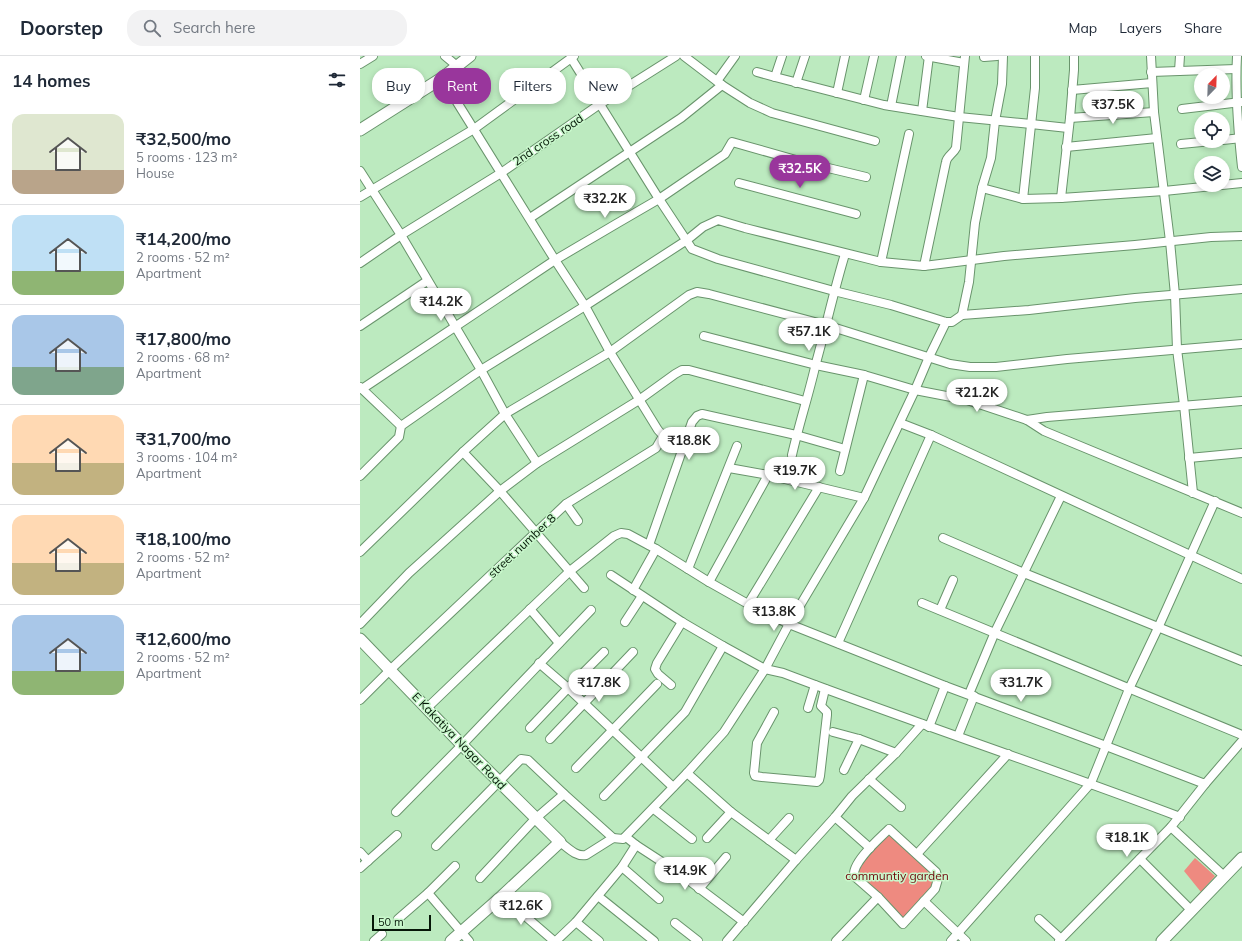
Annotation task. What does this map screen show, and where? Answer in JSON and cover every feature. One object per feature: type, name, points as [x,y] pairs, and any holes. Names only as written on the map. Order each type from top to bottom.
[{"type":"street","points":[[360,64],[373,56]]},
{"type":"street","points":[[445,56],[457,66]]},
{"type":"street","points":[[454,68],[470,56]]},
{"type":"street","name":"2nd cross road","points":[[632,84],[676,56]]},
{"type":"street","points":[[530,218],[681,118],[720,83],[735,56]]},
{"type":"street","points":[[775,77],[782,56]]},
{"type":"street","points":[[796,83],[805,56]]},
{"type":"street","points":[[837,93],[845,56]]},
{"type":"street","points":[[864,100],[874,56]]},
{"type":"street","points":[[891,106],[901,56]]},
{"type":"street","points":[[922,111],[928,56],[965,59],[956,148],[954,153],[946,162],[924,266]]},
{"type":"street","points":[[984,56],[997,56]]},
{"type":"street","points":[[962,315],[969,282],[975,223],[982,188],[991,158],[995,121],[1002,84],[1003,56]]},
{"type":"street","points":[[1023,199],[1035,88],[1035,56]]},
{"type":"street","points":[[1061,198],[1070,118],[1074,56]]},
{"type":"street","points":[[1151,56],[1156,138],[1170,241],[1175,294],[1177,349],[1193,493]]},
{"type":"street","points":[[1179,71],[1180,56]]},
{"type":"street","points":[[1237,56],[1236,69],[1242,167]]},
{"type":"street","points":[[360,197],[474,129],[573,57],[579,68]]},
{"type":"street","points":[[686,57],[720,83],[750,103],[772,113],[875,141]]},
{"type":"street","points":[[1151,72],[1236,69]]},
{"type":"street","points":[[757,72],[891,106],[959,117],[1068,128]]},
{"type":"street","points":[[1072,90],[1152,83]]},
{"type":"street","points":[[360,130],[433,84]]},
{"type":"street","points":[[1182,109],[1239,102]]},
{"type":"street","points":[[458,104],[585,306],[610,352],[658,430],[663,436],[672,439],[687,439]]},
{"type":"street","points":[[600,104],[692,249],[718,259],[834,292],[891,305],[946,322],[952,322],[962,315],[1029,310],[1175,294],[1242,289]]},
{"type":"street","name":"2nd cross road","points":[[360,263],[401,235],[501,172],[600,104]]},
{"type":"street","points":[[1070,118],[1154,112]]},
{"type":"street","points":[[881,262],[909,134]]},
{"type":"street","points":[[1066,147],[1156,138]]},
{"type":"street","points":[[1230,139],[1240,138]]},
{"type":"street","points":[[401,426],[361,388],[555,260],[659,199],[725,154],[732,142],[803,162],[866,177]]},
{"type":"street","points":[[1181,144],[1194,143]]},
{"type":"street","points":[[360,171],[401,235],[481,370],[505,414],[537,463]]},
{"type":"street","points":[[739,183],[856,214]]},
{"type":"street","points":[[982,188],[1023,199],[1164,191],[1242,183]]},
{"type":"street","points":[[360,463],[363,473],[399,438],[401,426],[481,370],[585,306],[687,240],[703,227],[718,220],[845,254],[881,262],[924,266],[971,260],[1211,237],[1242,236]]},
{"type":"street","points":[[792,455],[796,435],[845,254]]},
{"type":"street","points":[[360,326],[427,281]]},
{"type":"street","points":[[360,552],[463,452],[505,414],[610,352],[689,295],[698,292],[826,325],[950,364],[970,367],[996,367],[1067,359],[1242,344]]},
{"type":"street","points":[[436,846],[521,759],[528,760],[613,838],[623,839],[654,809],[724,732],[766,669],[789,624],[864,498],[946,322]]},
{"type":"street","points":[[704,336],[864,375],[915,390],[967,400],[1028,420],[1044,431],[1242,513]]},
{"type":"street","points":[[360,624],[409,573],[500,491],[537,463],[639,400],[682,370],[689,370],[805,401]]},
{"type":"street","points":[[840,471],[864,375]]},
{"type":"street","points":[[1028,420],[1047,417],[1242,401]]},
{"type":"street","points":[[649,545],[692,422],[697,416],[702,414],[796,435],[845,449]]},
{"type":"street","points":[[900,423],[931,435],[1242,579]]},
{"type":"street","points":[[838,643],[931,435]]},
{"type":"street","name":"street number 8","points":[[360,700],[566,504],[656,448],[663,436]]},
{"type":"street","points":[[688,569],[729,468],[736,446]]},
{"type":"street","points":[[463,452],[500,491],[584,588]]},
{"type":"street","points":[[1189,458],[1242,453]]},
{"type":"street","points":[[729,468],[820,486],[864,498]]},
{"type":"street","points":[[709,582],[768,475]]},
{"type":"street","points":[[748,604],[820,486]]},
{"type":"street","points":[[958,736],[971,695],[995,632],[1061,496]]},
{"type":"street","points":[[951,941],[1091,783],[1129,689],[1215,501]]},
{"type":"street","points":[[566,504],[578,521]]},
{"type":"street","points":[[1233,509],[1242,508]]},
{"type":"street","points":[[427,708],[570,571],[614,536],[621,533],[628,534],[649,545],[709,582],[748,604],[789,624],[946,686],[1205,784]]},
{"type":"street","points":[[944,538],[1024,573],[1242,661]]},
{"type":"street","points":[[633,590],[656,549]]},
{"type":"street","points":[[611,575],[682,622],[766,669],[783,673],[1180,816]]},
{"type":"street","points":[[940,610],[953,580]]},
{"type":"street","points":[[624,622],[642,596]]},
{"type":"street","points":[[922,602],[1242,735]]},
{"type":"street","points":[[530,609],[559,643]]},
{"type":"street","points":[[396,812],[591,610]]},
{"type":"street","points":[[670,685],[658,674],[655,669],[657,662],[682,622]]},
{"type":"street","name":"E Kakatiya Nagar Road","points":[[360,639],[462,745],[535,819],[560,842]]},
{"type":"street","points":[[604,796],[685,712],[723,646]]},
{"type":"street","points":[[530,728],[604,652]]},
{"type":"street","points":[[550,739],[633,652]]},
{"type":"street","points":[[539,663],[568,688],[673,787]]},
{"type":"street","points":[[576,768],[657,684]]},
{"type":"street","points":[[808,708],[815,685]]},
{"type":"street","points":[[727,941],[852,796],[926,725],[946,686]]},
{"type":"street","points":[[774,712],[757,743],[755,776],[762,778],[816,782],[819,780],[820,776],[827,715],[827,712],[821,706],[825,689]]},
{"type":"street","points":[[833,732],[859,739],[896,753]]},
{"type":"street","points":[[844,770],[859,739]]},
{"type":"street","points":[[1039,919],[1060,940],[1171,827],[1242,741]]},
{"type":"street","points":[[917,854],[1008,754]]},
{"type":"street","points":[[687,774],[731,812],[796,860]]},
{"type":"street","points":[[869,779],[901,807]]},
{"type":"street","points":[[480,878],[535,819],[564,794]]},
{"type":"street","points":[[654,809],[692,839]]},
{"type":"street","points":[[707,838],[731,812]]},
{"type":"street","points":[[835,817],[870,848]]},
{"type":"street","points":[[769,840],[789,818]]},
{"type":"street","points":[[1171,827],[1225,877]]},
{"type":"street","points":[[889,829],[936,872],[938,879],[935,889],[903,924],[878,897],[854,876],[856,867],[870,848],[889,829]]},
{"type":"street","points":[[360,868],[397,835]]},
{"type":"street","points":[[626,836],[636,845],[679,873],[744,922]]},
{"type":"street","points":[[451,941],[560,842],[581,856],[586,855],[613,838]]},
{"type":"street","points":[[502,896],[555,941],[576,922],[598,896],[622,867],[636,845]]},
{"type":"street","points":[[360,852],[368,861]]},
{"type":"street","points":[[699,889],[726,857]]},
{"type":"street","points":[[1162,941],[1242,858]]},
{"type":"street","points":[[1140,859],[1191,910]]},
{"type":"street","points":[[398,919],[428,893],[454,866]]},
{"type":"street","points":[[622,867],[659,899]]},
{"type":"street","points":[[428,893],[469,941]]},
{"type":"street","points":[[598,896],[654,941]]},
{"type":"street","points":[[836,941],[878,897]]},
{"type":"street","points":[[924,901],[966,941]]},
{"type":"street","points":[[576,922],[599,941]]},
{"type":"street","points":[[675,923],[698,941]]},
{"type":"street","points":[[374,941],[382,934]]},
{"type":"green space","name":"communtiy garden","points":[[888,831],[938,879],[903,924],[854,873]]},
{"type":"green space","points":[[1195,858],[1215,876],[1201,892],[1184,871]]}]
